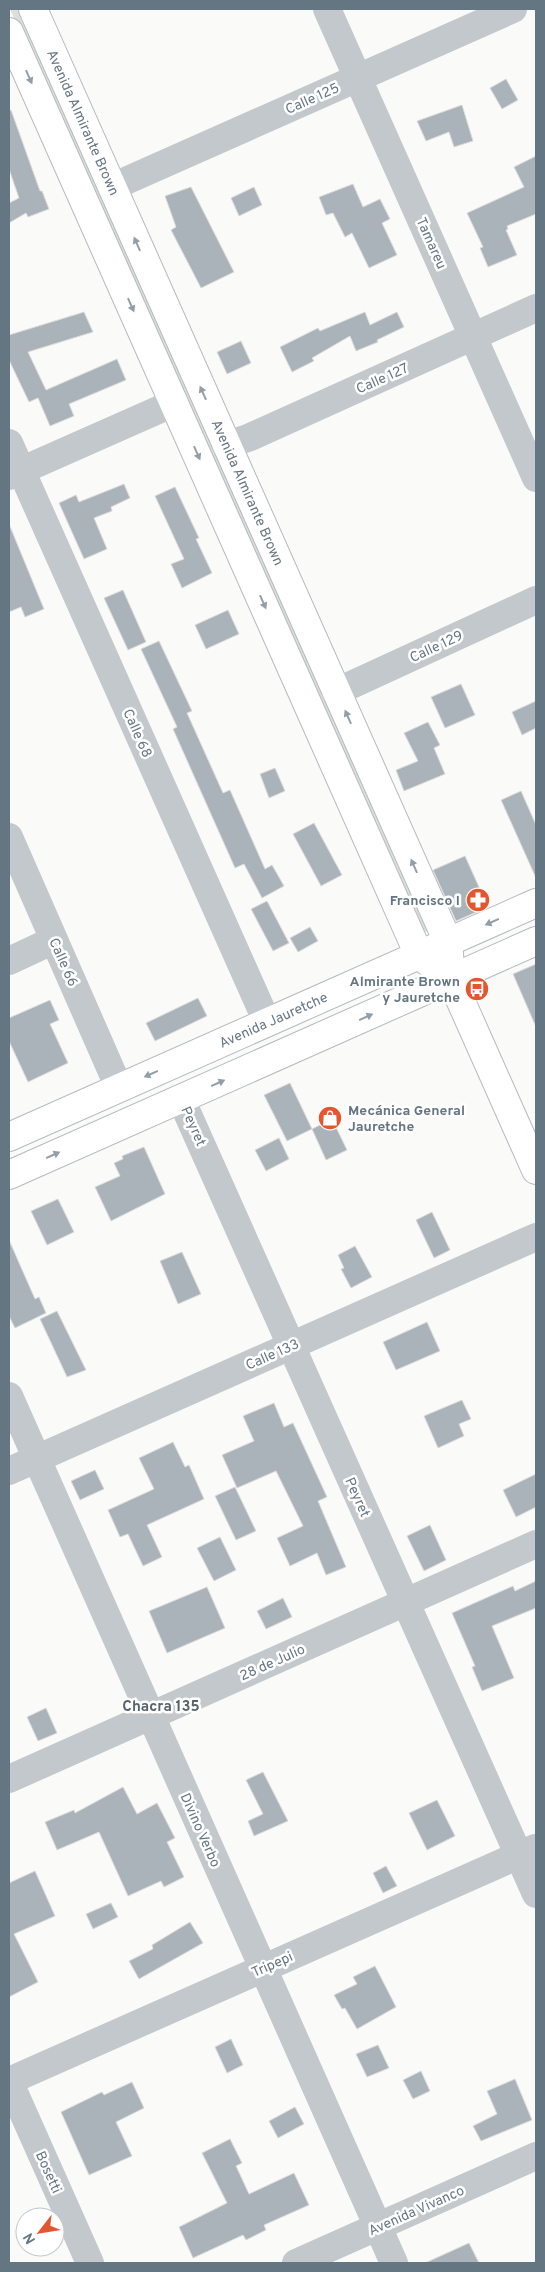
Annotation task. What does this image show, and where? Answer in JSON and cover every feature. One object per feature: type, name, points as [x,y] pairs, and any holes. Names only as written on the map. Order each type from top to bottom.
[{"type":"main road","name":"Avenida Almirante Brown","points":[[33,9],[448,942],[451,979],[536,1170]]},
{"type":"main road","name":"Avenida Almirante Brown","points":[[9,32],[419,955],[451,979]]},
{"type":"main road","name":"Avenida Jauretche","points":[[9,1137],[536,903]]},
{"type":"main road","points":[[9,1175],[536,941]]},
{"type":"street","name":"Tamareu","points":[[327,9],[536,478]]},
{"type":"street","name":"Calle 125","points":[[112,187],[513,9]]},
{"type":"street","name":"Calle 127","points":[[226,445],[248,438],[536,308]]},
{"type":"street","points":[[15,474],[174,403]]},
{"type":"street","name":"Calle 68","points":[[9,443],[15,474],[267,1022]]},
{"type":"street","name":"Calle 129","points":[[336,692],[536,600]]},
{"type":"street","name":"Calle 66","points":[[9,836],[119,1088]]},
{"type":"street","points":[[9,960],[54,940]]},
{"type":"street","name":"Peyret","points":[[181,1099],[405,1603],[528,1851],[536,1894]]},
{"type":"street","name":"Calle 133","points":[[9,1471],[536,1237]]},
{"type":"street","name":"Divino Verbo","points":[[9,1396],[394,2263]]},
{"type":"street","name":"28 de Julio","points":[[9,1779],[536,1544]]},
{"type":"street","name":"Tripepi","points":[[9,2081],[528,1851]]},
{"type":"street","name":"Bosetti","points":[[9,2081],[90,2263]]},
{"type":"street","name":"Avenida Vivanco","points":[[296,2263],[536,2156]]},
{"type":"shaded area","points":[[10,9],[24,9],[434,929],[421,933]]},
{"type":"building","points":[[506,79],[518,100],[502,109],[490,88]]},
{"type":"building","points":[[462,105],[473,141],[454,147],[449,132],[426,141],[417,121]]},
{"type":"building","points":[[11,110],[40,191],[42,191],[49,209],[28,217],[26,213],[9,223],[9,203],[19,198],[9,169],[9,111]]},
{"type":"building","points":[[536,156],[536,214],[507,226],[508,229],[506,230],[517,255],[488,267],[480,248],[483,247],[467,213],[524,187],[514,167]]},
{"type":"building","points":[[353,184],[363,207],[380,199],[390,219],[382,223],[397,255],[369,268],[352,233],[345,237],[333,213],[326,215],[319,197]]},
{"type":"building","points":[[191,187],[234,272],[201,288],[171,230],[176,227],[165,196]]},
{"type":"building","points":[[254,187],[262,205],[239,216],[231,198]]},
{"type":"building","points":[[84,312],[93,332],[28,352],[46,390],[117,359],[126,380],[69,404],[74,416],[50,426],[38,398],[29,402],[9,360],[9,335]]},
{"type":"building","points":[[365,312],[370,325],[397,312],[404,327],[377,340],[378,342],[356,351],[350,336],[312,358],[314,361],[292,372],[280,347],[318,328],[320,331]]},
{"type":"building","points":[[241,341],[251,363],[227,374],[217,352]]},
{"type":"building","points":[[124,484],[130,498],[111,507],[112,511],[94,518],[107,549],[84,559],[59,503],[76,495],[79,502]]},
{"type":"building","points":[[175,487],[199,538],[196,539],[212,573],[182,588],[171,564],[184,559],[155,496]]},
{"type":"building","points":[[9,524],[44,609],[25,617],[21,607],[9,612]]},
{"type":"building","points":[[123,590],[146,642],[128,650],[104,598]]},
{"type":"building","points":[[228,610],[239,634],[206,649],[195,625]]},
{"type":"building","points":[[159,641],[192,711],[187,713],[223,793],[230,790],[265,869],[272,865],[284,886],[262,898],[244,864],[235,868],[173,729],[177,727],[141,649]]},
{"type":"building","points":[[461,684],[475,715],[445,728],[431,697]]},
{"type":"building","points":[[536,701],[536,728],[522,735],[512,712]]},
{"type":"building","points":[[428,722],[440,745],[434,748],[445,774],[404,791],[396,770],[418,761],[404,733]]},
{"type":"building","points":[[275,768],[285,791],[269,798],[260,774]]},
{"type":"building","points":[[521,791],[536,825],[536,878],[501,800]]},
{"type":"building","points":[[314,823],[342,875],[321,886],[293,834]]},
{"type":"building","points":[[465,856],[488,907],[456,921],[433,870]]},
{"type":"building","points":[[267,901],[289,943],[273,951],[251,909]]},
{"type":"building","points":[[310,927],[318,941],[298,952],[290,938]]},
{"type":"building","points":[[536,964],[536,1027],[513,974]]},
{"type":"building","points":[[198,998],[207,1016],[155,1041],[146,1023]]},
{"type":"building","points":[[50,1000],[59,1020],[50,1024],[68,1063],[28,1082],[9,1041],[9,1018]]},
{"type":"building","points":[[290,1083],[312,1129],[287,1141],[264,1095]]},
{"type":"building","points":[[332,1119],[347,1150],[326,1160],[312,1129]]},
{"type":"building","points":[[279,1138],[289,1159],[266,1171],[255,1150]]},
{"type":"building","points":[[144,1147],[165,1194],[111,1221],[95,1187],[120,1176],[114,1163],[123,1159],[122,1156]]},
{"type":"building","points":[[58,1199],[74,1232],[47,1245],[31,1211]]},
{"type":"building","points":[[432,1212],[450,1250],[434,1258],[416,1220]]},
{"type":"building","points":[[9,1240],[35,1299],[39,1297],[46,1313],[15,1328],[9,1316]]},
{"type":"building","points":[[355,1246],[372,1277],[351,1288],[341,1269],[344,1268],[338,1255]]},
{"type":"building","points":[[182,1252],[201,1294],[178,1304],[160,1261]]},
{"type":"building","points":[[57,1311],[86,1370],[67,1377],[40,1319]]},
{"type":"building","points":[[427,1322],[440,1351],[396,1370],[383,1342]]},
{"type":"building","points":[[462,1400],[471,1419],[459,1424],[464,1436],[438,1448],[424,1416]]},
{"type":"building","points":[[274,1403],[284,1427],[293,1423],[327,1497],[318,1501],[346,1567],[326,1575],[317,1553],[290,1566],[277,1538],[303,1526],[276,1471],[237,1488],[222,1455],[254,1441],[243,1416]]},
{"type":"building","points":[[173,1442],[185,1467],[189,1465],[204,1499],[147,1525],[162,1557],[143,1566],[128,1534],[120,1537],[108,1510],[154,1489],[139,1458]]},
{"type":"building","points":[[95,1470],[104,1489],[80,1500],[71,1481]]},
{"type":"building","points":[[536,1474],[536,1507],[516,1517],[503,1490]]},
{"type":"building","points":[[235,1487],[256,1531],[236,1540],[215,1496]]},
{"type":"building","points":[[430,1525],[446,1560],[424,1571],[407,1536]]},
{"type":"building","points":[[220,1537],[236,1570],[214,1581],[197,1548]]},
{"type":"building","points":[[536,1581],[536,1608],[492,1626],[514,1678],[482,1691],[472,1667],[475,1666],[452,1613],[513,1586],[515,1591]]},
{"type":"building","points":[[207,1587],[225,1628],[167,1653],[149,1611]]},
{"type":"building","points":[[283,1598],[292,1617],[266,1629],[257,1611]]},
{"type":"building","points":[[46,1708],[57,1733],[38,1741],[27,1717]]},
{"type":"building","points":[[263,1772],[288,1821],[254,1836],[248,1821],[263,1814],[246,1780]]},
{"type":"building","points":[[123,1787],[137,1814],[157,1803],[175,1838],[167,1842],[184,1877],[164,1887],[161,1881],[128,1896],[99,1832],[57,1850],[45,1822],[74,1810],[75,1813]]},
{"type":"building","points":[[437,1800],[455,1836],[427,1850],[409,1813]]},
{"type":"building","points":[[386,1866],[397,1886],[383,1893],[373,1873]]},
{"type":"building","points":[[35,1871],[55,1916],[14,1934],[38,1982],[9,1997],[9,1883]]},
{"type":"building","points":[[111,1903],[118,1917],[93,1929],[86,1914]]},
{"type":"building","points":[[190,1922],[203,1943],[139,1979],[129,1961],[153,1949],[152,1945]]},
{"type":"building","points":[[375,1966],[396,2007],[357,2029],[345,2008],[342,2009],[334,1995],[357,1984],[353,1977]]},
{"type":"building","points":[[231,2039],[243,2065],[227,2073],[215,2047]]},
{"type":"building","points":[[378,2045],[389,2068],[367,2077],[356,2054]]},
{"type":"building","points":[[421,2071],[430,2091],[413,2099],[403,2080]]},
{"type":"building","points":[[515,2079],[532,2120],[481,2141],[473,2126],[497,2114],[487,2091]]},
{"type":"building","points":[[132,2082],[144,2108],[116,2122],[132,2156],[89,2175],[61,2112],[102,2092],[104,2095]]},
{"type":"building","points":[[295,2107],[304,2124],[278,2138],[269,2121]]},
{"type":"building","points":[[230,2139],[242,2163],[236,2166],[249,2194],[294,2173],[309,2205],[264,2225],[266,2230],[246,2240],[243,2235],[193,2258],[179,2227],[227,2203],[202,2153]]},
{"type":"building","points":[[469,2243],[479,2263],[425,2263]]},
{"type":"place","name":"Francisco I","points":[[478,900]]},
{"type":"place","name":"Almirante Brown y Jauretche","points":[[477,989]]},
{"type":"place","name":"Mecánica General Jauretche","points":[[330,1118]]},
{"type":"district","name":"Chacra 135","points":[[161,1706]]}]
